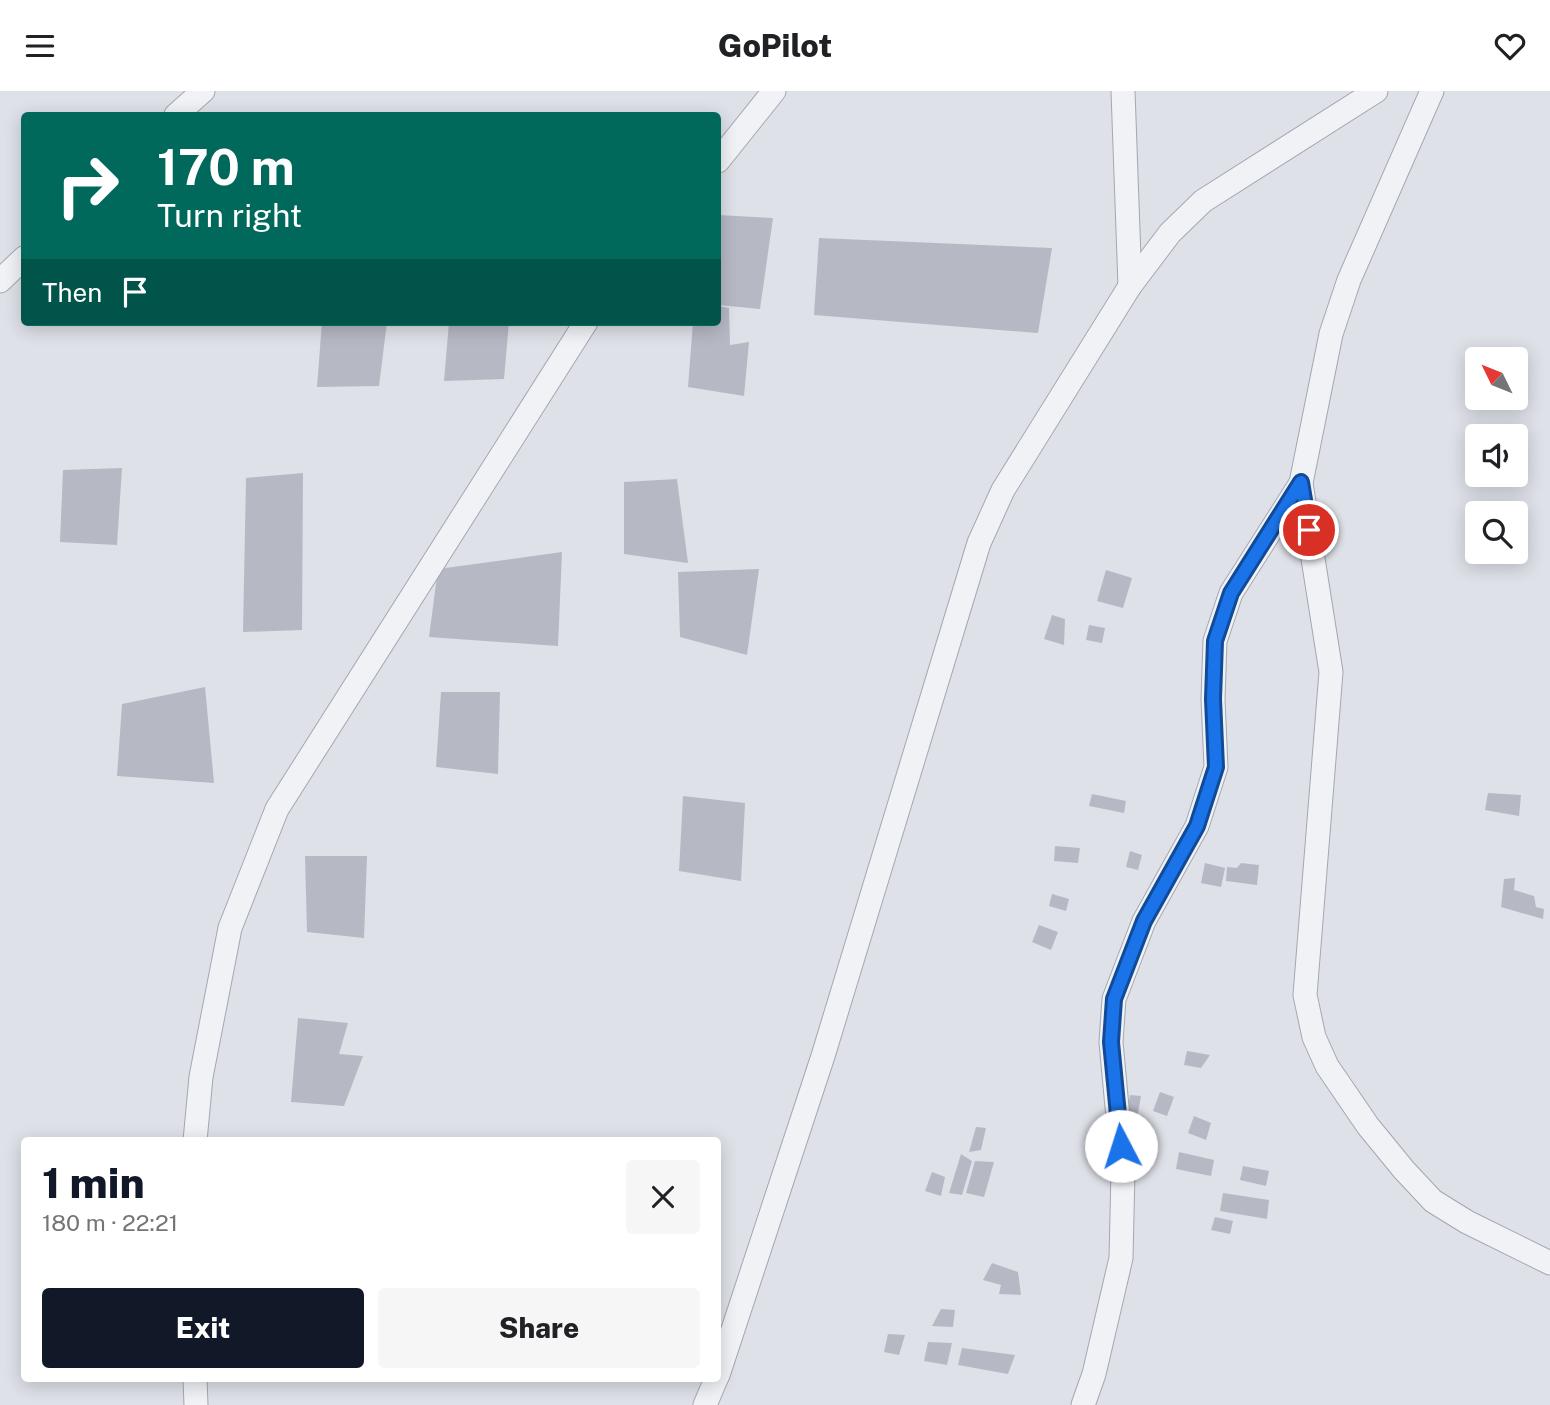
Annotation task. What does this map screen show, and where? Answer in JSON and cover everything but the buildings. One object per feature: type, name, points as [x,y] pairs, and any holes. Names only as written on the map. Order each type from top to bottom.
[{"type":"street","points":[[179,112],[202,91]]},
{"type":"street","points":[[721,156],[774,91]]},
{"type":"street","points":[[1123,91],[1130,286]]},
{"type":"street","points":[[721,1365],[823,1056],[979,543],[1003,490],[1130,286],[1170,233],[1203,201],[1376,91]]},
{"type":"street","points":[[1432,91],[1349,280],[1331,334],[1301,482],[1331,672],[1305,995],[1314,1037],[1327,1066],[1368,1126],[1433,1201],[1467,1222],[1550,1263]]},
{"type":"street","points":[[0,281],[21,261]]},
{"type":"street","points":[[195,1137],[201,1077],[230,928],[277,809],[583,326]]},
{"type":"street","points":[[1083,1405],[1094,1374],[1121,1258],[1123,1173],[1111,1042],[1114,999],[1144,921],[1197,826],[1216,767],[1213,699],[1215,641],[1231,593],[1301,482]]},
{"type":"street","points":[[195,1382],[196,1405]]},
{"type":"street","points":[[705,1405],[715,1382]]},
{"type":"route","points":[[1121,1146],[1111,1042],[1114,999],[1144,921],[1197,826],[1216,767],[1213,699],[1215,641],[1231,593],[1301,482],[1309,530]]}]
